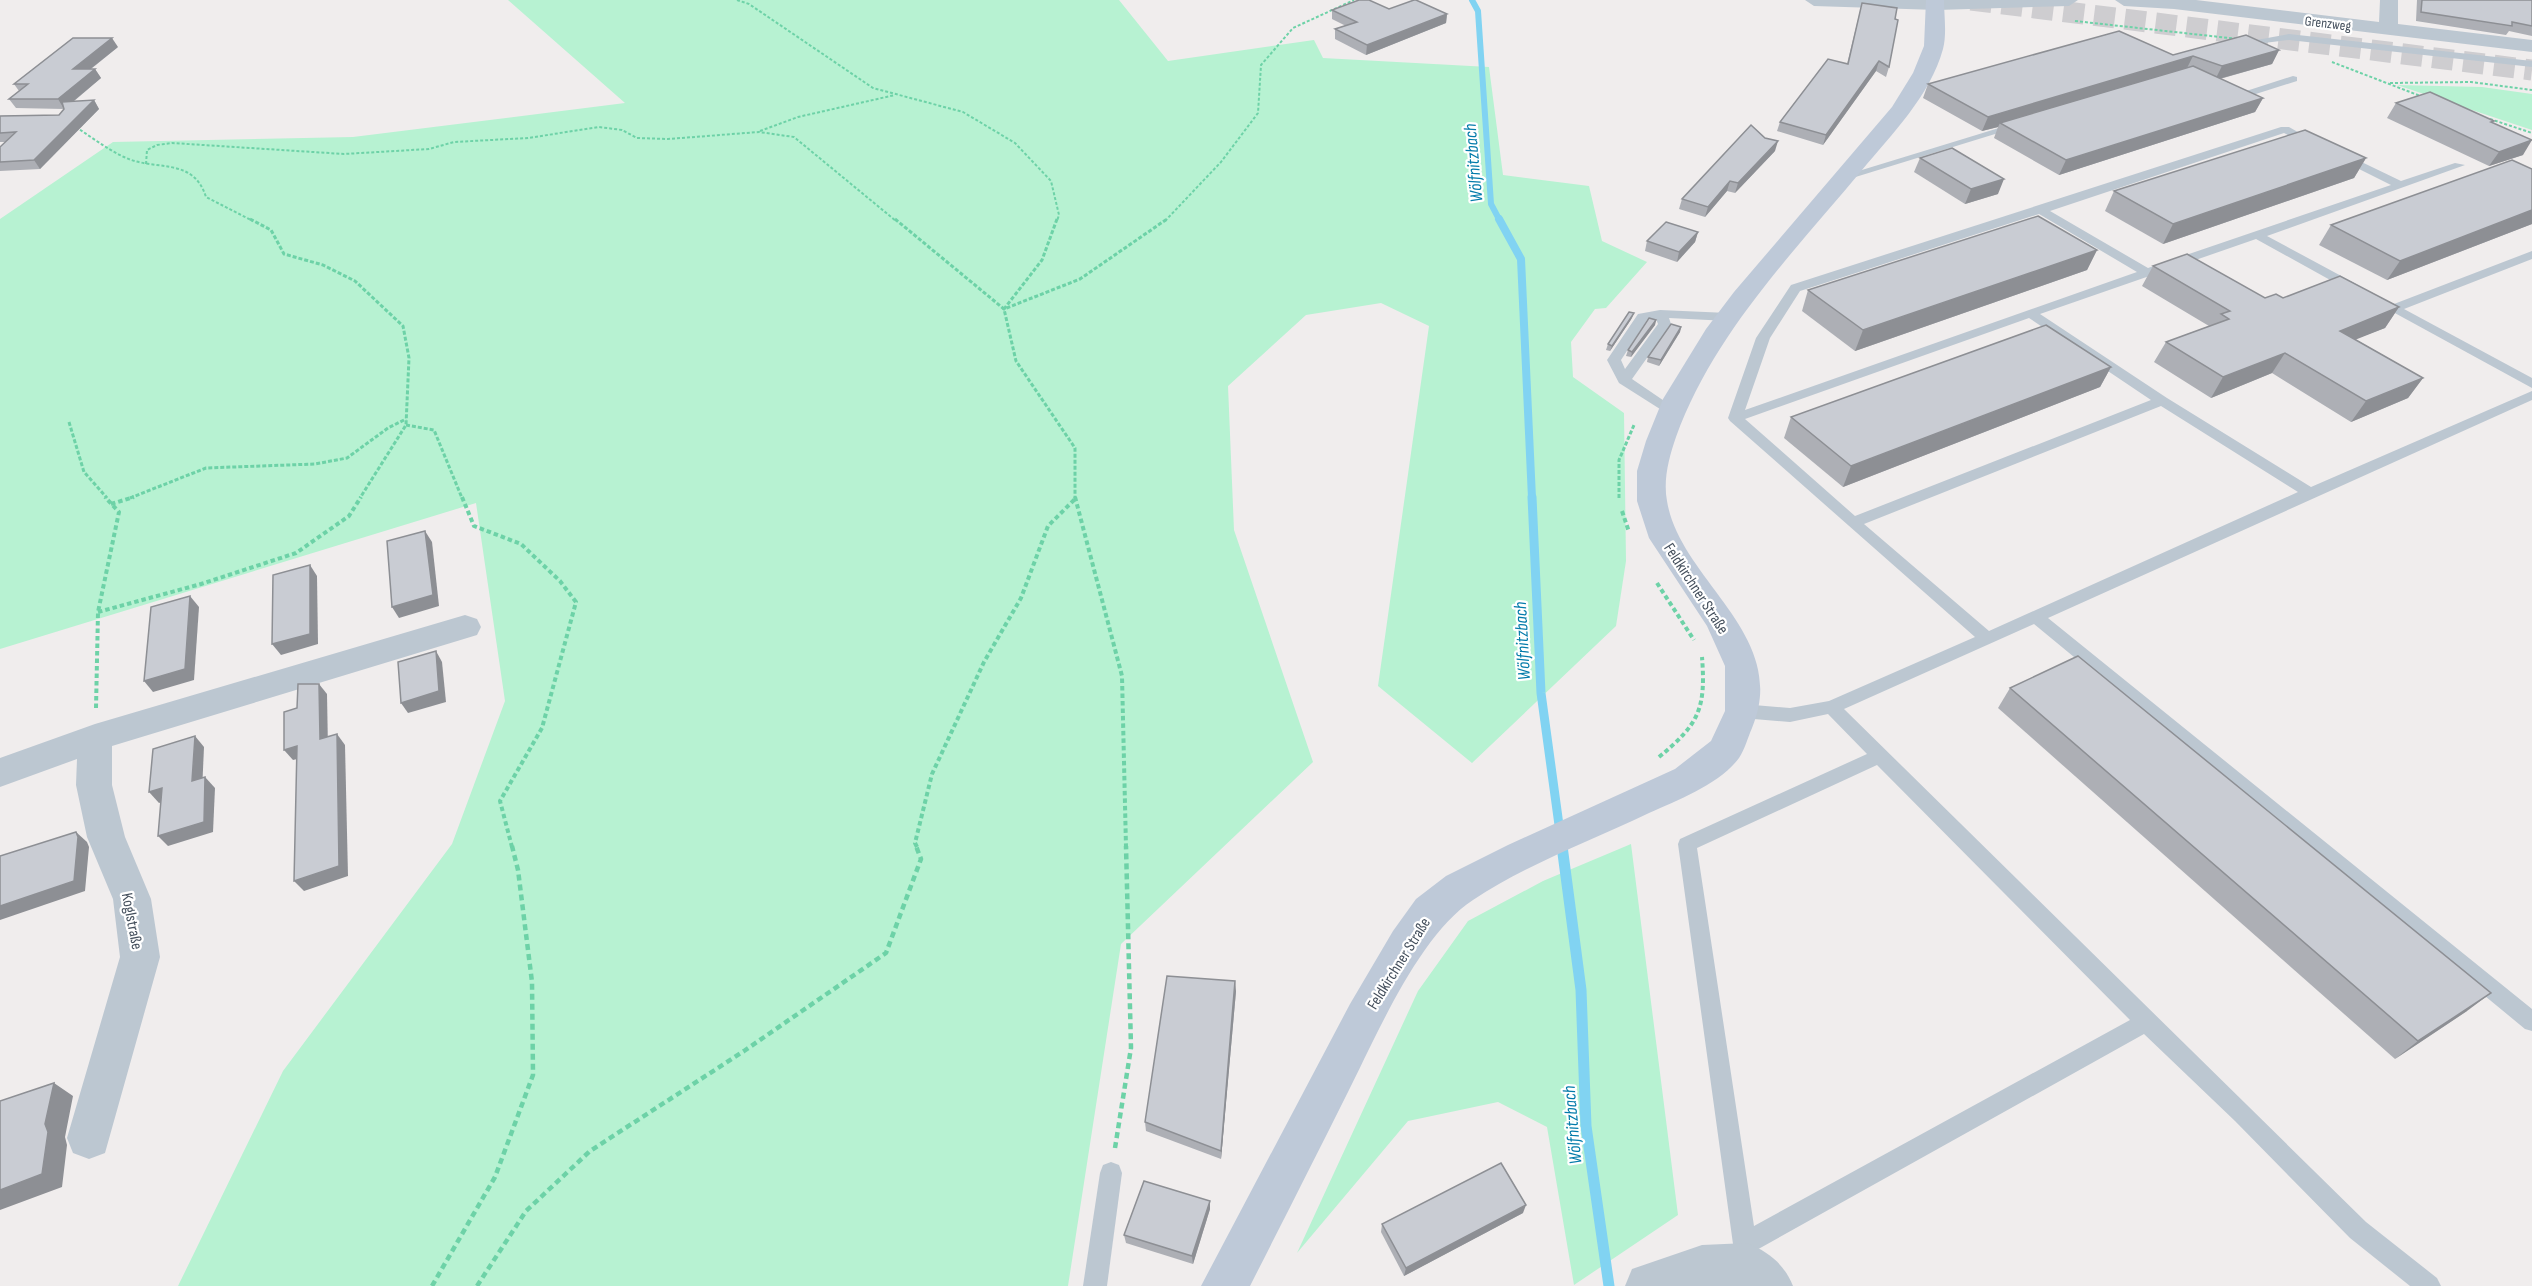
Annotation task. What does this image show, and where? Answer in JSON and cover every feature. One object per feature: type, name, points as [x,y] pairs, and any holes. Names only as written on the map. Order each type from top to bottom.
[{"type":"street","points":[[1814,0],[2046,3],[2069,0]]},
{"type":"street","name":"Grenzweg","points":[[2124,0],[2174,3],[2532,46]]},
{"type":"street","points":[[2388,30],[2389,0]]},
{"type":"street","name":"Feldkirchner Straße","points":[[1225,1286],[1365,1017],[1407,944],[1430,911],[1453,894],[1521,856],[1688,779],[1725,750],[1742,711],[1742,666],[1722,622],[1664,538],[1652,501],[1652,471],[1671,412],[1728,317],[1901,110],[1923,73],[1934,46],[1936,2]]},
{"type":"street","points":[[0,773],[95,738],[465,627]]},
{"type":"street","name":"Koglstraße","points":[[89,1138],[140,957],[132,899],[106,837],[94,785],[95,738]]},
{"type":"street","points":[[1650,1285],[1702,1268],[1754,1265]]},
{"type":"lane","points":[[2256,41],[2289,37],[2532,64]]},
{"type":"lane","points":[[2219,88],[2240,96],[2293,78]]},
{"type":"lane","points":[[1845,177],[2027,123]]},
{"type":"lane","points":[[1735,418],[1763,338],[1795,288],[2285,129],[2400,185]]},
{"type":"lane","points":[[1735,418],[2145,272],[2458,165]]},
{"type":"lane","points":[[2040,210],[2145,272]]},
{"type":"lane","points":[[2257,235],[2532,384]]},
{"type":"lane","points":[[2392,309],[2532,255]]},
{"type":"lane","points":[[2030,313],[2162,401],[2310,493]]},
{"type":"lane","points":[[1671,412],[1624,380],[1614,360],[1642,317],[1660,314],[1728,317]]},
{"type":"lane","points":[[1624,380],[1665,324],[1660,314]]},
{"type":"lane","points":[[1742,711],[1790,715],[1831,707],[2532,395]]},
{"type":"lane","points":[[1853,523],[2162,401]]},
{"type":"lane","points":[[1735,418],[1986,638]]},
{"type":"lane","points":[[2036,617],[2532,1022]]},
{"type":"lane","points":[[1831,707],[2358,1230],[2429,1286]]},
{"type":"lane","points":[[1879,756],[1687,844],[1754,1265],[2146,1022]]},
{"type":"lane","points":[[1095,1286],[1111,1173]]},
{"type":"path","points":[[737,0],[749,4],[873,88],[963,112],[1016,143],[1051,181],[1059,215],[1042,260],[1004,309]]},
{"type":"path","points":[[1004,309],[1080,279],[1172,216],[1221,162],[1258,113],[1261,65],[1293,27],[1354,0]]},
{"type":"path","points":[[2046,3],[2075,21],[2256,41]]},
{"type":"path","points":[[2324,59],[2431,100]]},
{"type":"path","points":[[2387,84],[2470,82],[2532,90]]},
{"type":"path","points":[[759,132],[798,117],[896,94]]},
{"type":"path","points":[[2487,118],[2532,133]]},
{"type":"path","points":[[72,125],[93,135],[125,158],[186,171],[201,181],[206,197],[272,230],[275,242],[284,254],[323,265],[355,281],[403,326],[409,357],[406,425],[349,516],[296,553],[201,584],[98,612]]},
{"type":"path","points":[[146,164],[147,150],[157,145],[172,143],[344,154],[429,148],[454,142],[528,138],[567,130],[599,127],[622,130],[637,138],[668,139],[759,132],[794,137],[1004,309],[1016,361],[1076,448],[1076,499],[1122,676],[1131,1048],[1111,1173]]},
{"type":"path","points":[[111,504],[155,490],[206,468],[315,464],[347,458],[388,428],[406,419]]},
{"type":"path","points":[[69,422],[84,472],[119,512],[98,612],[95,738]]},
{"type":"path","points":[[406,425],[434,430],[474,526],[521,544],[560,581],[576,602],[542,728],[500,801],[518,870],[532,982],[533,1075],[495,1177],[432,1286]]},
{"type":"path","points":[[477,1286],[526,1211],[590,1151],[744,1051],[886,952],[921,859],[915,843],[932,774],[984,662],[1021,598],[1048,526],[1076,499]]},
{"type":"green space","points":[[508,0],[1119,0],[1168,61],[1314,40],[1323,58],[1489,67],[1503,175],[1589,186],[1602,241],[1647,262],[1606,308],[1595,309],[1571,342],[1573,377],[1624,413],[1626,561],[1616,626],[1472,763],[1378,686],[1429,326],[1381,303],[1306,315],[1228,386],[1234,530],[1313,762],[1121,944],[1068,1286],[178,1286],[283,1071],[452,844],[505,701],[476,503],[0,649],[0,219],[113,142],[353,137],[625,103]]},
{"type":"green space","points":[[2397,85],[2482,87],[2532,94],[2532,130]]},
{"type":"green space","points":[[1631,844],[1678,1215],[1574,1285],[1547,1127],[1498,1102],[1408,1121],[1297,1253],[1418,991],[1468,921],[1543,881]]},
{"type":"building","points":[[1359,0],[1369,0],[1389,9],[1416,0],[1447,14],[1367,45],[1335,29],[1357,22],[1332,10]]},
{"type":"building","points":[[2422,0],[2532,0],[2532,26],[2512,22],[2512,26],[2421,12]]},
{"type":"building","points":[[1862,3],[1897,8],[1895,19],[1898,20],[1889,67],[1879,61],[1826,135],[1780,122],[1828,59],[1848,64]]},
{"type":"building","points":[[2119,31],[2173,55],[2246,35],[2279,50],[2222,66],[2193,56],[1988,117],[1928,84]]},
{"type":"building","points":[[73,38],[112,38],[73,69],[95,69],[58,99],[9,99],[28,84],[14,84]]},
{"type":"building","points":[[2193,66],[2263,98],[2066,160],[2000,123]]},
{"type":"building","points":[[2430,92],[2532,140],[2499,152],[2396,103]]},
{"type":"building","points":[[94,100],[34,160],[0,162],[0,147],[16,132],[0,133],[0,116],[59,115],[64,109],[62,102]]},
{"type":"building","points":[[1751,125],[1765,138],[1778,141],[1738,183],[1730,181],[1708,207],[1682,199]]},
{"type":"building","points":[[2305,130],[2366,158],[2173,224],[2114,191]]},
{"type":"building","points":[[1952,148],[2004,179],[1971,189],[1920,158]]},
{"type":"building","points":[[2512,160],[2532,169],[2532,210],[2400,261],[2331,225]]},
{"type":"building","points":[[2038,216],[2097,250],[1863,330],[1808,290]]},
{"type":"building","points":[[1666,222],[1698,232],[1679,252],[1647,241]]},
{"type":"building","points":[[2187,254],[2265,298],[2276,294],[2283,298],[2340,276],[2399,307],[2340,331],[2423,378],[2366,401],[2285,353],[2223,377],[2166,342],[2229,319],[2221,314],[2230,311],[2153,266]]},
{"type":"building","points":[[1629,312],[1634,313],[1612,346],[1608,344]]},
{"type":"building","points":[[1649,318],[1656,320],[1632,352],[1628,350]]},
{"type":"building","points":[[1671,324],[1681,327],[1661,360],[1648,357]]},
{"type":"building","points":[[2046,325],[2111,367],[1851,466],[1791,417]]},
{"type":"building","points":[[425,531],[433,595],[392,607],[387,541]]},
{"type":"building","points":[[310,565],[310,634],[272,644],[273,575]]},
{"type":"building","points":[[190,596],[185,669],[144,681],[151,607]]},
{"type":"building","points":[[436,651],[439,691],[401,703],[398,662]]},
{"type":"building","points":[[2078,656],[2491,993],[2418,1041],[2010,688]]},
{"type":"building","points":[[298,684],[319,684],[320,739],[337,734],[339,866],[294,881],[297,746],[284,750],[284,712],[297,708]]},
{"type":"building","points":[[195,736],[192,781],[205,777],[204,822],[158,836],[162,788],[149,792],[153,749]]},
{"type":"building","points":[[76,832],[78,837],[74,881],[0,906],[0,856]]},
{"type":"building","points":[[1167,976],[1235,981],[1221,1151],[1145,1122]]},
{"type":"building","points":[[54,1083],[45,1124],[48,1132],[42,1174],[0,1190],[0,1101]]},
{"type":"building","points":[[1501,1163],[1526,1205],[1406,1268],[1382,1224]]},
{"type":"building","points":[[1144,1181],[1210,1201],[1192,1256],[1124,1235]]},
{"type":"waterway","name":"Wölfnitzbach","points":[[1472,0],[1478,11],[1491,204],[1500,221]]},
{"type":"waterway","name":"Wölfnitzbach","points":[[1499,219],[1521,259],[1532,498]]},
{"type":"waterway","name":"Wölfnitzbach","points":[[1532,497],[1541,693],[1562,847]]},
{"type":"waterway","name":"Wölfnitzbach","points":[[1562,846],[1581,990],[1586,1126],[1609,1286]]},
{"type":"tunnel","points":[[1971,0],[2532,70]]}]
